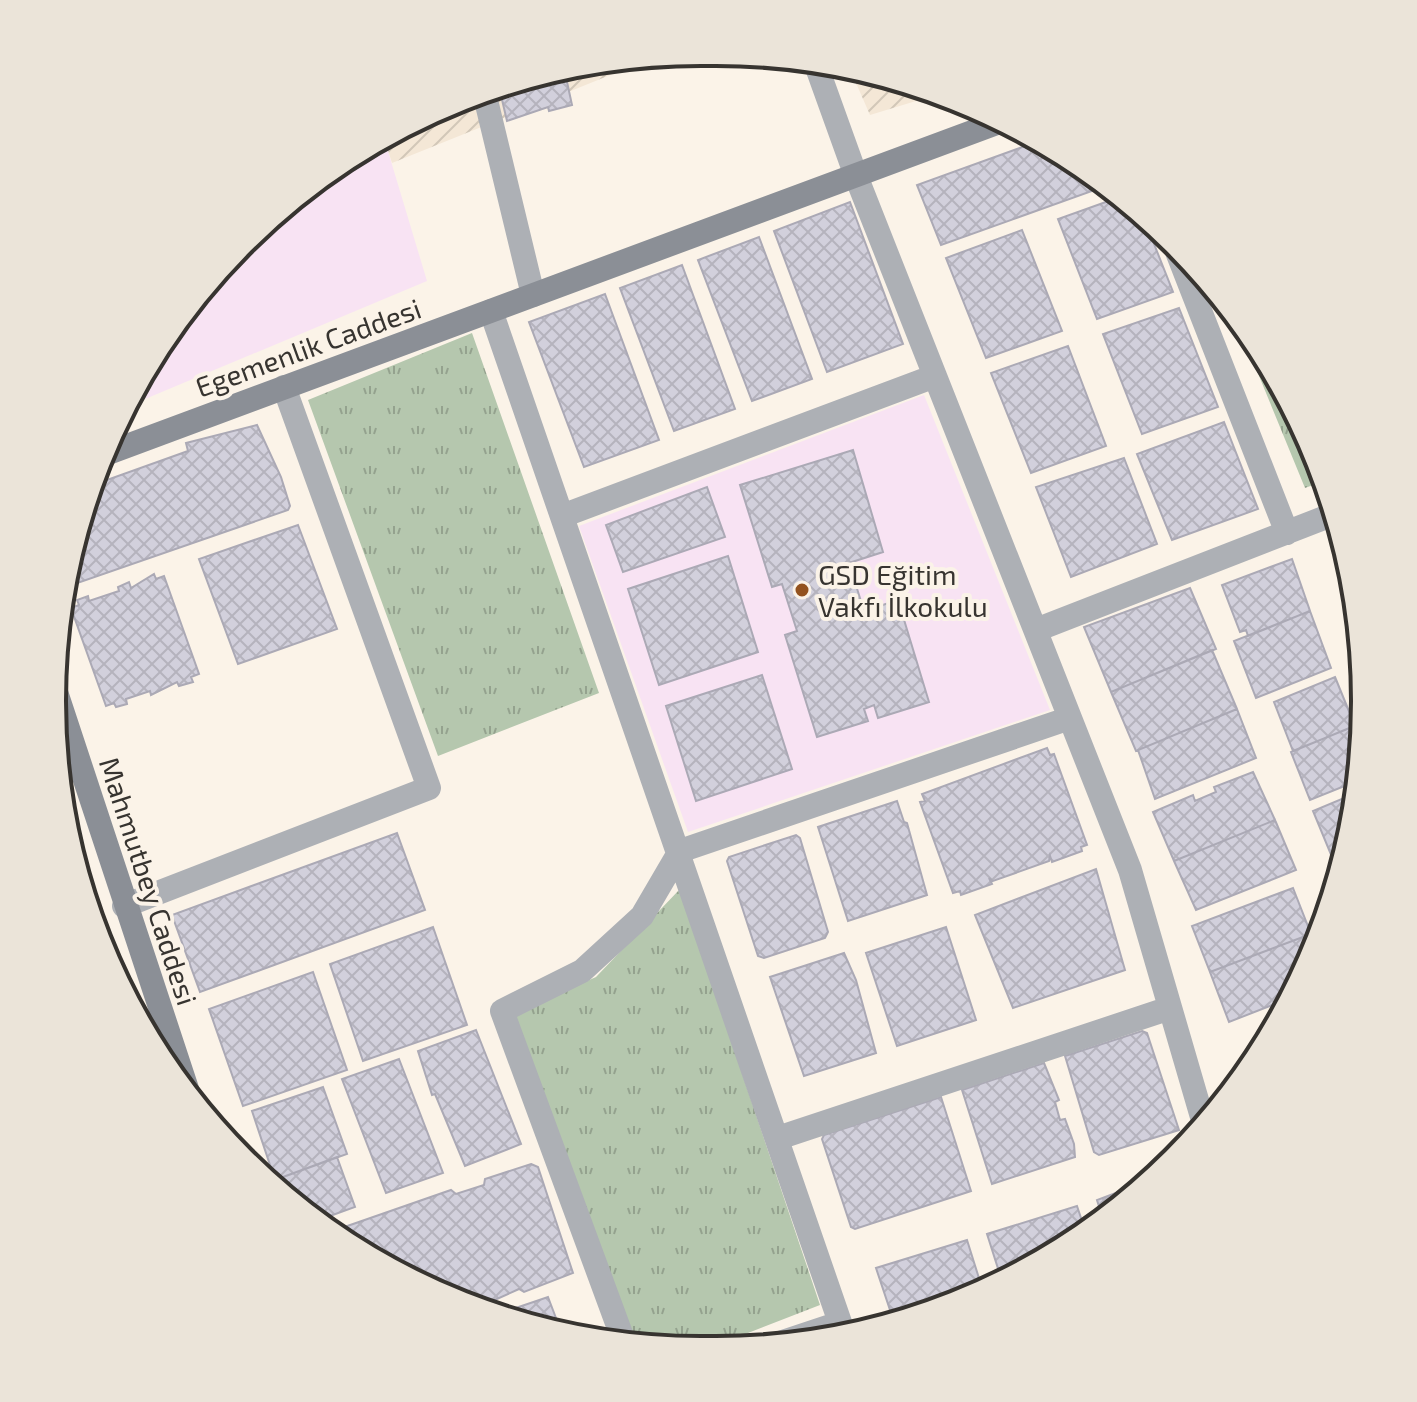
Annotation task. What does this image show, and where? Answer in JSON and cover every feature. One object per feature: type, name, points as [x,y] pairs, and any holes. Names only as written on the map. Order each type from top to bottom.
[{"type":"street","points":[[819,74],[856,176],[1130,870],[1200,1111]]},
{"type":"street","points":[[487,104],[533,295]]},
{"type":"street","name":"Egemenlik Caddesi","points":[[118,449],[987,127]]},
{"type":"street","points":[[1186,274],[1287,533]]},
{"type":"street","points":[[491,311],[680,851],[840,1324]]},
{"type":"street","points":[[562,516],[935,376]]},
{"type":"street","points":[[124,906],[429,788],[284,387]]},
{"type":"street","points":[[1036,630],[1323,518]]},
{"type":"street","points":[[620,1331],[502,1011],[582,971],[642,916],[680,851],[1070,718]]},
{"type":"street","name":"Mahmutbey Caddesi","points":[[67,726],[177,1059]]},
{"type":"street","points":[[778,1138],[1170,1008]]},
{"type":"shaded area","points":[[621,71],[392,163],[387,149],[458,114],[537,88]]},
{"type":"shaded area","points":[[856,82],[920,100],[870,115]]},
{"type":"shaded area","points":[[387,149],[427,281],[142,400],[197,314],[252,252],[314,197]]},
{"type":"shaded area","name":"GSD Eğitim Vakfı İlkokulu","points":[[924,395],[1050,710],[688,832],[579,526]]},
{"type":"green space","points":[[472,333],[599,693],[438,756],[308,400]]},
{"type":"green space","points":[[1255,366],[1286,420],[1303,458],[1313,485],[1305,488]]},
{"type":"green space","points":[[680,889],[820,1305],[742,1335],[631,1332],[513,1014],[596,977]]},
{"type":"building","points":[[567,81],[572,105],[549,111],[548,107],[507,121],[502,99]]},
{"type":"building","points":[[1025,146],[1094,190],[941,245],[917,185]]},
{"type":"building","points":[[1108,201],[1153,240],[1173,292],[1097,319],[1058,219]]},
{"type":"building","points":[[850,202],[903,344],[827,372],[774,231]]},
{"type":"building","points":[[1022,230],[1062,331],[986,358],[946,258]]},
{"type":"building","points":[[759,237],[812,379],[752,401],[698,260]]},
{"type":"building","points":[[682,265],[735,409],[674,431],[620,288]]},
{"type":"building","points":[[605,294],[659,440],[584,467],[529,322]]},
{"type":"building","points":[[1179,308],[1218,407],[1142,434],[1103,334]]},
{"type":"building","points":[[1068,346],[1106,446],[1031,473],[991,373]]},
{"type":"building","points":[[1224,422],[1258,509],[1172,540],[1137,454]]},
{"type":"building","points":[[257,425],[281,477],[290,506],[288,510],[77,583],[107,479],[188,451],[186,443]]},
{"type":"building","points":[[853,450],[883,552],[849,563],[864,611],[898,600],[929,702],[878,718],[874,705],[864,709],[868,721],[817,737],[785,635],[797,631],[782,584],[772,587],[740,485]]},
{"type":"building","points":[[1124,458],[1157,544],[1071,577],[1036,487]]},
{"type":"building","points":[[707,487],[725,537],[623,572],[606,525]]},
{"type":"building","points":[[298,525],[337,629],[238,664],[199,559]]},
{"type":"building","points":[[728,556],[758,652],[659,685],[628,589]]},
{"type":"building","points":[[1292,559],[1310,611],[1248,636],[1246,630],[1240,632],[1222,585]]},
{"type":"building","points":[[154,574],[156,579],[164,576],[199,674],[191,677],[193,682],[179,686],[177,682],[151,695],[150,691],[126,699],[127,704],[106,706],[73,607],[79,605],[77,600],[88,596],[89,601],[119,591],[118,587],[129,582],[131,588]]},
{"type":"building","points":[[1190,588],[1216,649],[1111,692],[1084,627]]},
{"type":"building","points":[[1310,611],[1331,668],[1256,698],[1234,641]]},
{"type":"building","points":[[1212,650],[1237,709],[1136,751],[1111,692]]},
{"type":"building","points":[[762,675],[792,769],[696,801],[666,706]]},
{"type":"building","points":[[1335,677],[1351,715],[1350,728],[1293,751],[1274,702]]},
{"type":"building","points":[[1237,709],[1256,758],[1155,799],[1138,750]]},
{"type":"building","points":[[1350,727],[1346,786],[1310,800],[1291,752]]},
{"type":"building","points":[[1047,748],[1050,755],[1054,754],[1087,845],[1081,847],[1082,851],[1052,862],[1050,856],[1049,861],[993,881],[989,878],[992,884],[961,895],[960,891],[953,893],[920,802],[925,801],[922,794]]},
{"type":"building","points":[[1253,772],[1275,820],[1174,861],[1153,812],[1193,795],[1195,801],[1216,792],[1214,787]]},
{"type":"building","points":[[1344,798],[1331,856],[1313,811]]},
{"type":"building","points":[[897,801],[907,823],[927,895],[848,921],[818,827]]},
{"type":"building","points":[[1275,820],[1296,870],[1196,910],[1174,861]]},
{"type":"building","points":[[397,833],[425,910],[200,992],[172,915]]},
{"type":"building","points":[[796,835],[800,838],[828,932],[825,938],[764,958],[758,956],[727,861],[729,857]]},
{"type":"building","points":[[1096,869],[1125,970],[1013,1008],[975,915]]},
{"type":"building","points":[[1293,888],[1309,928],[1306,936],[1210,972],[1192,926]]},
{"type":"building","points":[[433,927],[467,1025],[363,1061],[330,964]]},
{"type":"building","points":[[946,927],[976,1020],[897,1046],[866,953]]},
{"type":"building","points":[[1306,936],[1274,1004],[1229,1022],[1210,972]]},
{"type":"building","points":[[844,953],[856,980],[876,1053],[804,1076],[770,977]]},
{"type":"building","points":[[313,972],[347,1070],[243,1106],[209,1009]]},
{"type":"building","points":[[476,1030],[521,1144],[465,1166],[435,1094],[432,1095],[418,1051]]},
{"type":"building","points":[[1142,1031],[1147,1033],[1179,1130],[1099,1155],[1094,1152],[1065,1056]]},
{"type":"building","points":[[399,1059],[443,1173],[386,1193],[342,1079]]},
{"type":"building","points":[[1044,1063],[1059,1100],[1055,1102],[1060,1120],[1065,1119],[1074,1144],[1075,1157],[992,1184],[962,1090]]},
{"type":"building","points":[[323,1087],[347,1154],[282,1178],[271,1168],[252,1111]]},
{"type":"building","points":[[941,1097],[971,1191],[855,1229],[851,1227],[822,1139],[824,1135]]},
{"type":"building","points":[[337,1157],[355,1207],[330,1216],[281,1177]]},
{"type":"building","points":[[531,1164],[538,1167],[573,1273],[524,1292],[519,1289],[493,1301],[420,1271],[345,1227],[451,1190],[456,1194],[484,1185],[485,1179]]},
{"type":"building","points":[[1119,1192],[1099,1208],[1097,1200]]},
{"type":"building","points":[[1077,1206],[1082,1220],[999,1270],[987,1234]]},
{"type":"building","points":[[967,1240],[979,1279],[890,1311],[876,1268]]},
{"type":"building","points":[[548,1297],[556,1319],[537,1314],[516,1308]]},
{"type":"place","name":"GSD Eğitim Vakfı İlkokulu","points":[[802,590]]}]
